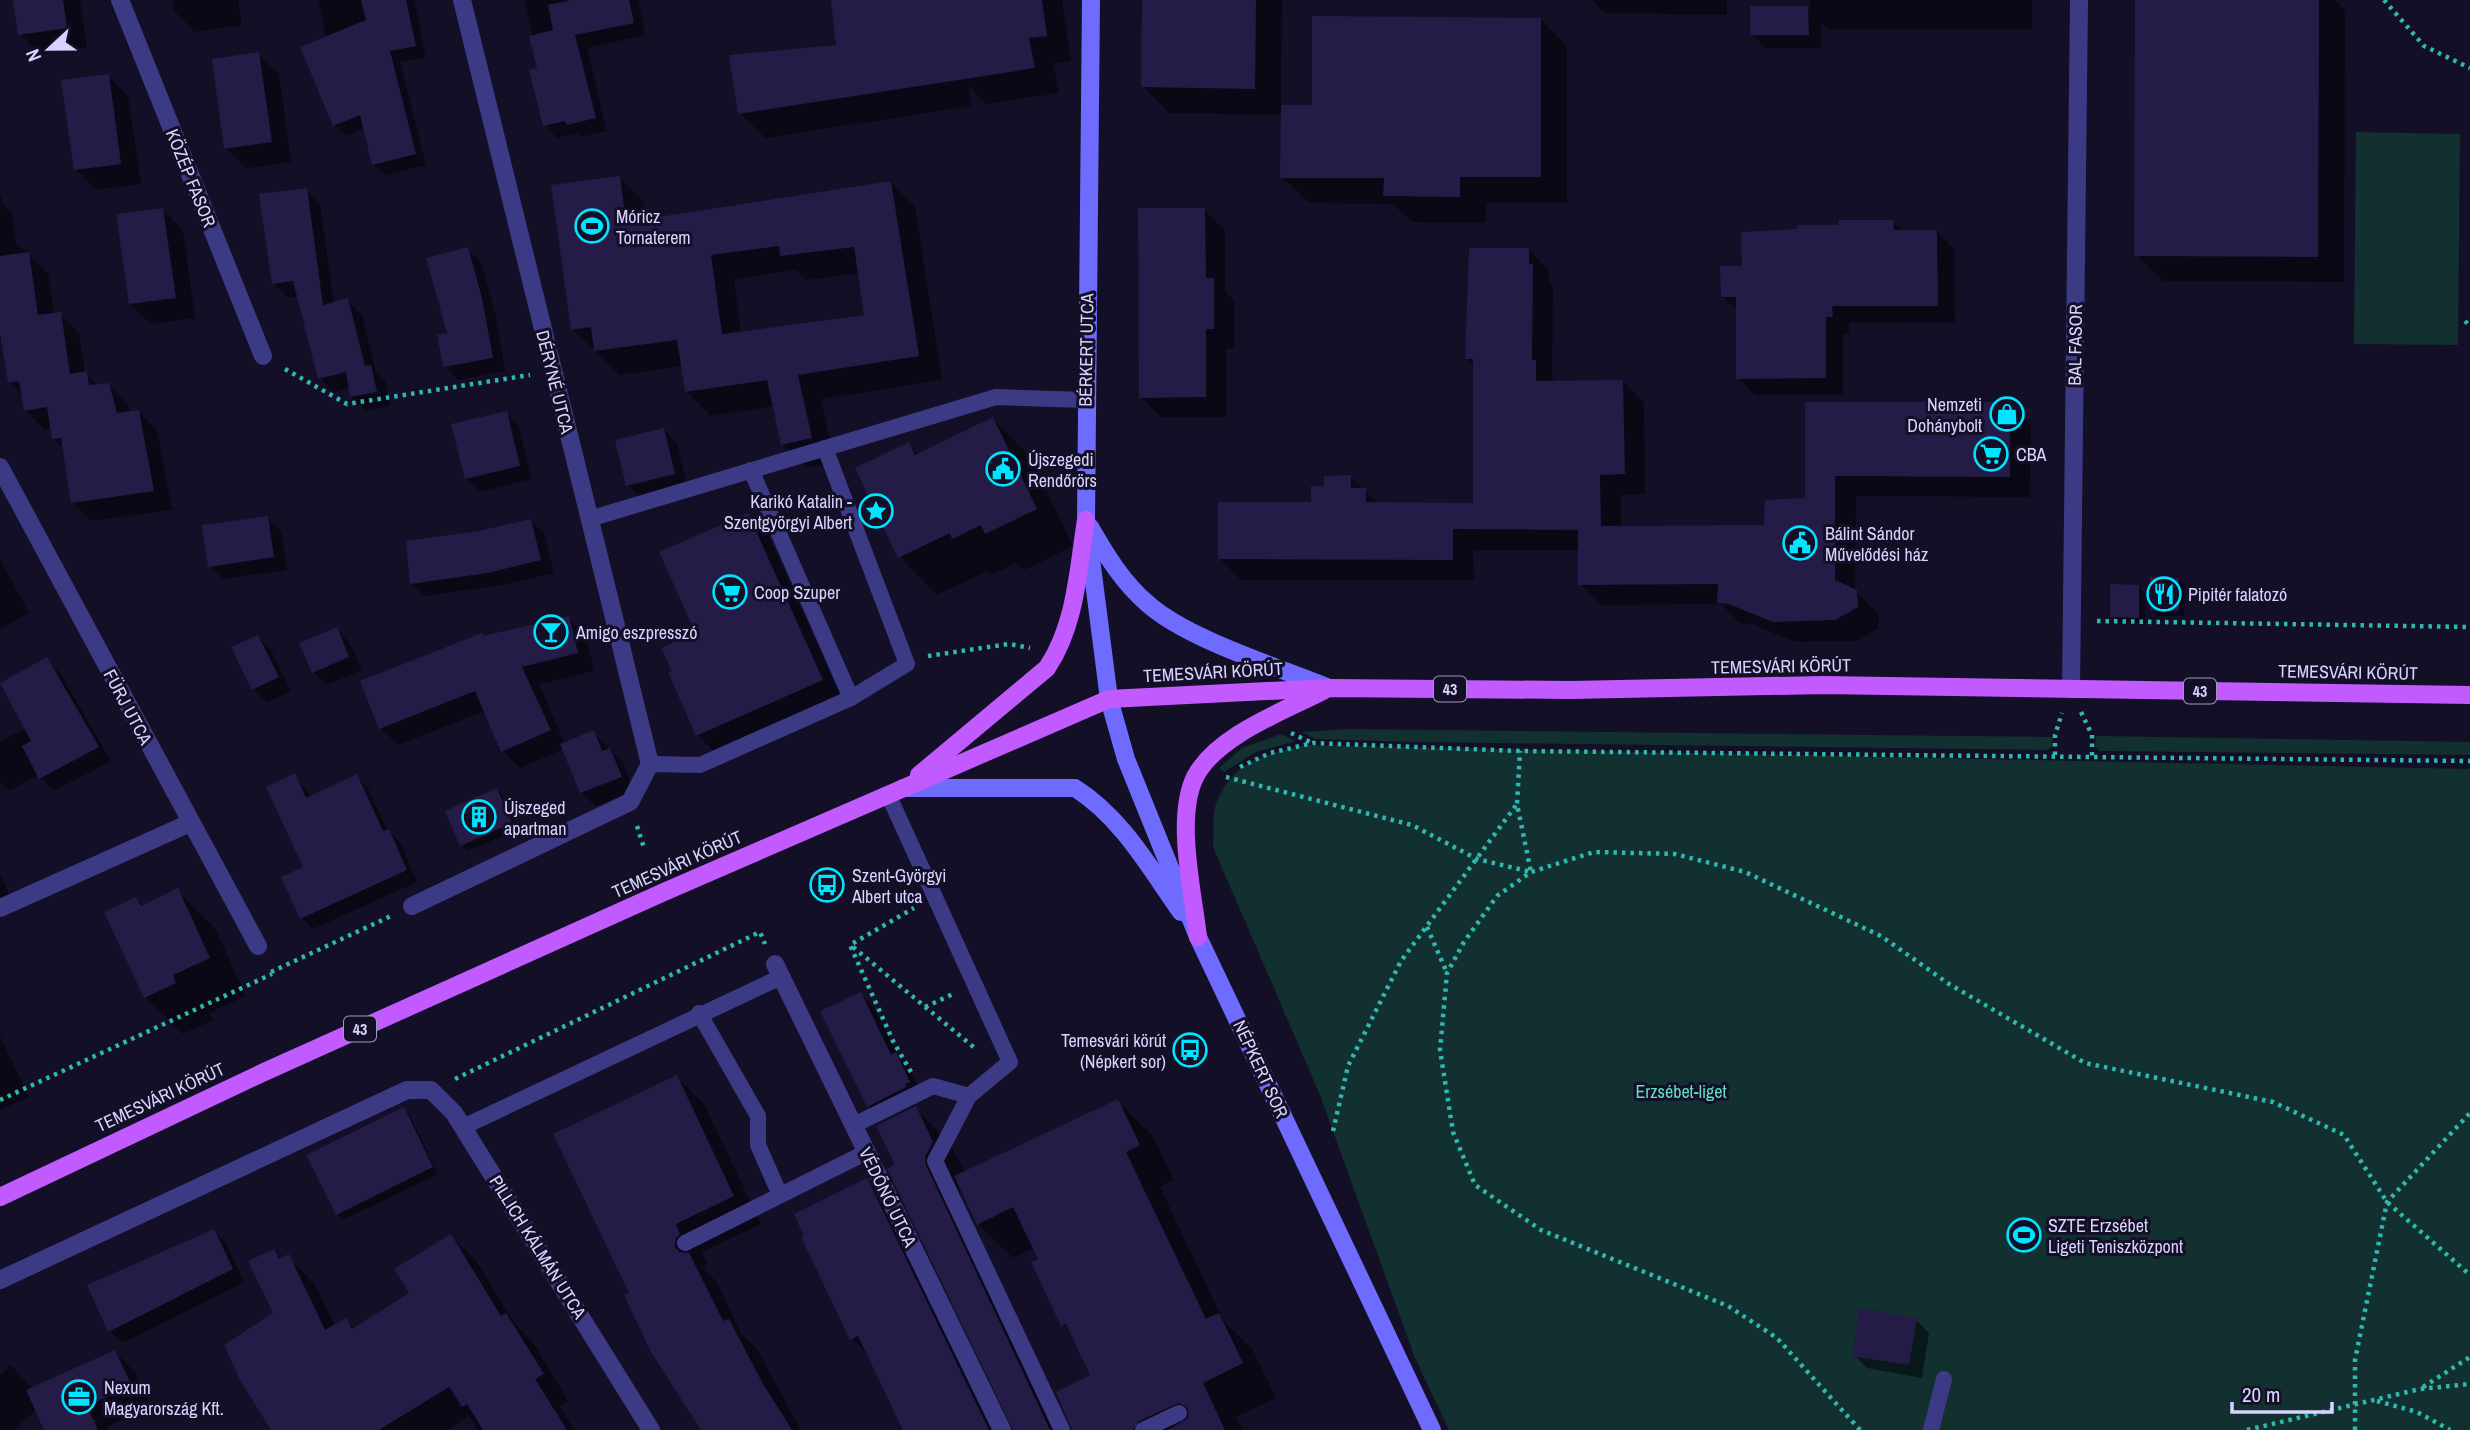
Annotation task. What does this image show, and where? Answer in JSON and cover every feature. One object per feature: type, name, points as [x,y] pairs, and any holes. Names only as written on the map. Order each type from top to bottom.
[{"type":"main road","points":[[895,791],[1047,668],[1060,648],[1072,607],[1086,520]]},
{"type":"main road","name":"TEMESVÁRI KÖRÚT","points":[[0,1197],[58,1168],[664,892],[1109,699],[1329,688],[1570,690],[1823,685],[2470,695]]},
{"type":"main road","points":[[1198,937],[1186,834],[1188,804],[1196,777],[1222,748],[1245,731],[1329,688]]},
{"type":"street","name":"KÖZÉP FASOR","points":[[120,0],[263,356]]},
{"type":"street","name":"DÉRYNÉ UTCA","points":[[462,0],[650,764]]},
{"type":"street","name":"BÉRKERT UTCA","points":[[1091,0],[1085,400],[1086,520],[1109,699]]},
{"type":"street","name":"BAL FASOR","points":[[2071,689],[2079,0]]},
{"type":"street","name":"FÜRJ UTCA","points":[[0,467],[258,946]]},
{"type":"street","points":[[1086,520],[1112,566],[1148,605],[1183,627],[1329,688]]},
{"type":"street","name":"NÉPKERT SOR","points":[[1109,699],[1126,759],[1198,937],[1432,1430]]},
{"type":"street","points":[[411,906],[630,802],[650,764]]},
{"type":"street","points":[[895,791],[1075,788],[1093,800],[1122,828],[1198,937]]},
{"type":"street","points":[[0,908],[190,823]]},
{"type":"street","name":"VÉDŐNŐ UTCA","points":[[778,970],[1002,1430]]},
{"type":"street","points":[[0,1280],[407,1090],[431,1090]]},
{"type":"street","name":"PILLICH KÁLMÁN UTCA","points":[[431,1090],[454,1113],[463,1127],[646,1428]]},
{"type":"lane","points":[[589,519],[996,397],[1085,400]]},
{"type":"lane","points":[[650,764],[700,765],[851,698],[907,664],[825,449]]},
{"type":"lane","points":[[751,470],[851,698]]},
{"type":"lane","points":[[895,791],[1010,1062],[969,1096],[935,1161],[1062,1430]]},
{"type":"lane","points":[[463,1127],[699,1013],[778,970]]},
{"type":"lane","points":[[699,1013],[758,1116],[758,1145],[780,1195]]},
{"type":"lane","points":[[854,1125],[933,1086],[969,1096]]},
{"type":"lane","points":[[685,1243],[867,1152]]},
{"type":"lane","points":[[1931,1430],[1944,1379]]},
{"type":"lane","points":[[1143,1430],[1179,1413]]},
{"type":"path","points":[[2385,0],[2424,46],[2470,68]]},
{"type":"path","points":[[2465,321],[2470,326]]},
{"type":"path","points":[[263,356],[347,404],[552,371]]},
{"type":"path","points":[[2071,620],[2470,627]]},
{"type":"path","points":[[907,664],[937,653],[977,647],[1009,644],[1037,650]]},
{"type":"path","points":[[2055,755],[2054,736],[2071,689]]},
{"type":"path","points":[[2071,689],[2092,735],[2092,756]]},
{"type":"path","points":[[1220,783],[1270,753],[1313,743],[1520,751],[2470,761]]},
{"type":"path","points":[[1520,751],[1517,804],[1531,872]]},
{"type":"path","points":[[1226,777],[1412,825],[1477,859],[1531,872]]},
{"type":"path","points":[[1333,1131],[1348,1066],[1401,961],[1517,804]]},
{"type":"path","points":[[1860,1430],[1777,1338],[1728,1306],[1541,1230],[1475,1185],[1453,1132],[1440,1050],[1447,973],[1464,942],[1497,896],[1531,872],[1594,852],[1675,853],[1745,872],[1881,936],[1949,984],[2085,1063],[2273,1102],[2344,1135],[2387,1202],[2470,1275]]},
{"type":"path","points":[[850,945],[919,905]]},
{"type":"path","points":[[0,1100],[272,974],[411,906]]},
{"type":"path","points":[[1427,927],[1447,973]]},
{"type":"path","points":[[431,1090],[760,932]]},
{"type":"path","points":[[850,945],[1001,1070]]},
{"type":"path","points":[[850,945],[892,1041],[922,1091]]},
{"type":"path","points":[[258,946],[272,974]]},
{"type":"path","points":[[925,1007],[962,989]]},
{"type":"path","points":[[2355,1430],[2355,1360],[2387,1202],[2470,1112]]},
{"type":"path","points":[[2420,1389],[2470,1357]]},
{"type":"path","points":[[2247,1430],[2420,1389],[2470,1384]]},
{"type":"path","points":[[2375,1400],[2417,1412],[2450,1430]]},
{"type":"green space","points":[[2356,132],[2460,134],[2458,345],[2354,344]]},
{"type":"green space","points":[[1348,729],[2052,737],[2052,747],[2047,750],[1417,742],[1315,739],[1302,732]]},
{"type":"green space","points":[[1281,734],[1296,741],[1256,752],[1224,772],[1219,768],[1242,748]]},
{"type":"green space","points":[[2096,736],[2470,742],[2470,755],[2099,751],[2095,746]]},
{"type":"green space","name":"Erzsébet-liget","points":[[1306,745],[2470,769],[2470,1430],[1449,1430],[1415,1358],[1320,1095],[1213,847],[1216,804],[1231,778],[1264,756]]},
{"type":"building","points":[[13,0],[63,0],[67,28],[18,35]]},
{"type":"building","points":[[361,0],[406,0],[416,46],[390,51],[416,154],[372,165],[360,115],[333,126],[300,47],[366,20]]},
{"type":"building","points":[[571,0],[629,0],[634,23],[575,35],[596,118],[567,125],[565,121],[543,126],[529,70],[537,68],[529,36],[553,30],[548,5]]},
{"type":"building","points":[[831,0],[1042,0],[1047,36],[1029,38],[1035,68],[738,114],[729,55],[836,45]]},
{"type":"building","points":[[1142,0],[1256,0],[1255,89],[1141,87]]},
{"type":"building","points":[[2135,0],[2319,0],[2318,257],[2134,256]]},
{"type":"building","points":[[1750,6],[1808,6],[1809,35],[1750,35]]},
{"type":"building","points":[[1312,16],[1541,18],[1541,177],[1460,177],[1460,197],[1383,196],[1384,178],[1280,178],[1281,105],[1312,105]]},
{"type":"building","points":[[259,52],[272,142],[224,149],[212,59]]},
{"type":"building","points":[[109,74],[121,164],[74,170],[61,80]]},
{"type":"building","points":[[620,176],[626,222],[891,181],[919,356],[798,375],[812,438],[781,445],[767,380],[685,392],[677,340],[594,351],[591,327],[571,330],[551,185]],"holes":[[[779,246],[780,256],[854,247],[864,315],[722,334],[711,255]]]},
{"type":"building","points":[[307,188],[323,305],[348,298],[365,366],[371,365],[377,392],[350,397],[346,372],[318,379],[293,281],[272,284],[259,194]]},
{"type":"building","points":[[163,208],[176,298],[129,304],[116,214]]},
{"type":"building","points":[[1138,208],[1205,208],[1206,278],[1214,278],[1214,329],[1206,329],[1206,397],[1139,398]]},
{"type":"building","points":[[1839,220],[1893,220],[1894,230],[1937,230],[1938,306],[1832,306],[1833,317],[1826,317],[1826,378],[1736,379],[1736,297],[1721,297],[1720,266],[1742,266],[1741,232],[1797,229],[1797,225],[1839,225]]},
{"type":"building","points":[[468,247],[482,298],[493,358],[443,367],[437,335],[447,333],[426,258]]},
{"type":"building","points":[[1469,248],[1529,248],[1529,264],[1533,264],[1532,360],[1536,360],[1536,381],[1623,380],[1625,474],[1600,475],[1601,526],[1764,525],[1765,500],[1805,498],[1805,402],[2010,402],[2010,477],[1835,476],[1835,580],[1857,590],[1858,607],[1835,620],[1773,622],[1729,604],[1717,603],[1718,584],[1578,585],[1578,530],[1453,529],[1453,560],[1218,559],[1218,502],[1311,502],[1311,486],[1324,486],[1324,476],[1351,475],[1351,488],[1366,488],[1366,502],[1473,503],[1473,359],[1465,359]]},
{"type":"building","points":[[29,252],[38,315],[61,312],[70,374],[87,371],[89,385],[109,383],[117,413],[139,410],[154,491],[71,503],[61,438],[52,439],[47,407],[24,411],[19,381],[8,383],[0,334],[0,256]]},
{"type":"building","points":[[507,411],[520,466],[465,479],[451,424]]},
{"type":"building","points":[[993,417],[1037,509],[985,534],[981,525],[952,539],[950,533],[898,558],[855,468],[909,442],[915,455]]},
{"type":"building","points":[[664,428],[675,474],[626,486],[615,440]]},
{"type":"building","name":"Coop Szuper","points":[[748,513],[823,680],[696,736],[668,672],[672,671],[661,648],[695,632],[659,552]]},
{"type":"building","points":[[268,516],[274,557],[208,567],[202,525]]},
{"type":"building","points":[[531,519],[541,560],[488,573],[410,584],[406,541],[479,531]]},
{"type":"building","name":"Pipitér falatozó","points":[[2150,577],[2179,578],[2179,611],[2150,610]]},
{"type":"building","name":"Pipitér falatozó","points":[[2110,584],[2139,585],[2139,618],[2110,617]]},
{"type":"building","points":[[569,616],[578,653],[522,667],[551,730],[501,752],[475,691],[379,729],[360,681],[482,633],[483,636]]},
{"type":"building","points":[[337,627],[349,657],[312,673],[299,643]]},
{"type":"building","points":[[258,635],[279,677],[252,690],[231,647]]},
{"type":"building","points":[[47,657],[99,747],[39,779],[22,746],[31,741],[0,683]]},
{"type":"building","points":[[594,730],[602,751],[610,748],[622,777],[580,793],[560,744]]},
{"type":"building","points":[[295,773],[306,798],[357,774],[383,831],[389,829],[407,870],[300,919],[281,877],[303,867],[266,787]]},
{"type":"building","name":"Újszeged apartman","points":[[497,788],[512,823],[460,846],[445,811]]},
{"type":"building","points":[[178,888],[210,958],[173,975],[176,983],[144,998],[104,912],[136,897],[141,906]]},
{"type":"building","points":[[861,992],[891,1055],[896,1052],[910,1082],[905,1084],[906,1087],[867,1107],[820,1011]]},
{"type":"building","points":[[677,1075],[734,1196],[676,1224],[680,1234],[676,1238],[675,1247],[680,1252],[689,1253],[723,1321],[729,1319],[762,1382],[792,1430],[701,1430],[651,1352],[624,1295],[629,1293],[553,1134]]},
{"type":"building","points":[[1118,1099],[1140,1145],[1126,1152],[1206,1319],[1219,1313],[1243,1363],[1203,1383],[1225,1430],[1168,1430],[1188,1418],[1188,1408],[1179,1403],[1139,1421],[1133,1430],[1072,1430],[1056,1392],[1090,1375],[1066,1324],[1061,1326],[1031,1262],[1038,1259],[1013,1207],[977,1225],[954,1176]]},
{"type":"building","points":[[916,1106],[933,1142],[925,1157],[926,1165],[1050,1430],[1013,1430],[887,1169],[895,1165],[876,1126]]},
{"type":"building","points":[[404,1107],[433,1167],[336,1215],[306,1155]]},
{"type":"building","points":[[867,1178],[989,1430],[903,1430],[858,1336],[850,1340],[801,1237],[804,1236],[794,1214]]},
{"type":"building","points":[[214,1229],[233,1269],[108,1332],[87,1285]]},
{"type":"building","points":[[451,1234],[501,1316],[506,1313],[544,1374],[535,1379],[567,1430],[483,1430],[467,1404],[462,1407],[449,1387],[379,1430],[271,1430],[241,1382],[224,1345],[273,1313],[248,1261],[274,1249],[279,1259],[289,1254],[325,1330],[346,1318],[352,1329],[409,1293],[394,1269]]},
{"type":"building","points":[[1859,1308],[1917,1318],[1909,1365],[1852,1356]]},
{"type":"building","points":[[115,1350],[132,1386],[87,1406],[98,1430],[44,1430],[26,1390]]},
{"type":"place","name":"Móricz Tornaterem","points":[[592,226]]},
{"type":"place","name":"Nemzeti Dohánybolt","points":[[2007,414]]},
{"type":"place","name":"CBA","points":[[1991,454]]},
{"type":"place","name":"Újszegedi Rendőrörs","points":[[1003,469]]},
{"type":"place","name":"Karikó Katalin - Szentgyörgyi Albert","points":[[876,511]]},
{"type":"place","name":"Bálint Sándor Művelődési ház","points":[[1800,543]]},
{"type":"place","name":"Coop Szuper","points":[[730,592]]},
{"type":"place","name":"Pipitér falatozó","points":[[2164,594]]},
{"type":"place","name":"Amigo eszpresszó","points":[[551,632]]},
{"type":"place","name":"Újszeged apartman","points":[[479,817]]},
{"type":"place","name":"Szent-Györgyi Albert utca","points":[[827,885]]},
{"type":"place","name":"Temesvári körút (Népkert sor)","points":[[1190,1050]]},
{"type":"place","name":"SZTE Erzsébet Ligeti Teniszközpont","points":[[2024,1235]]},
{"type":"place","name":"Nexum Magyarország Kft.","points":[[79,1397]]}]
